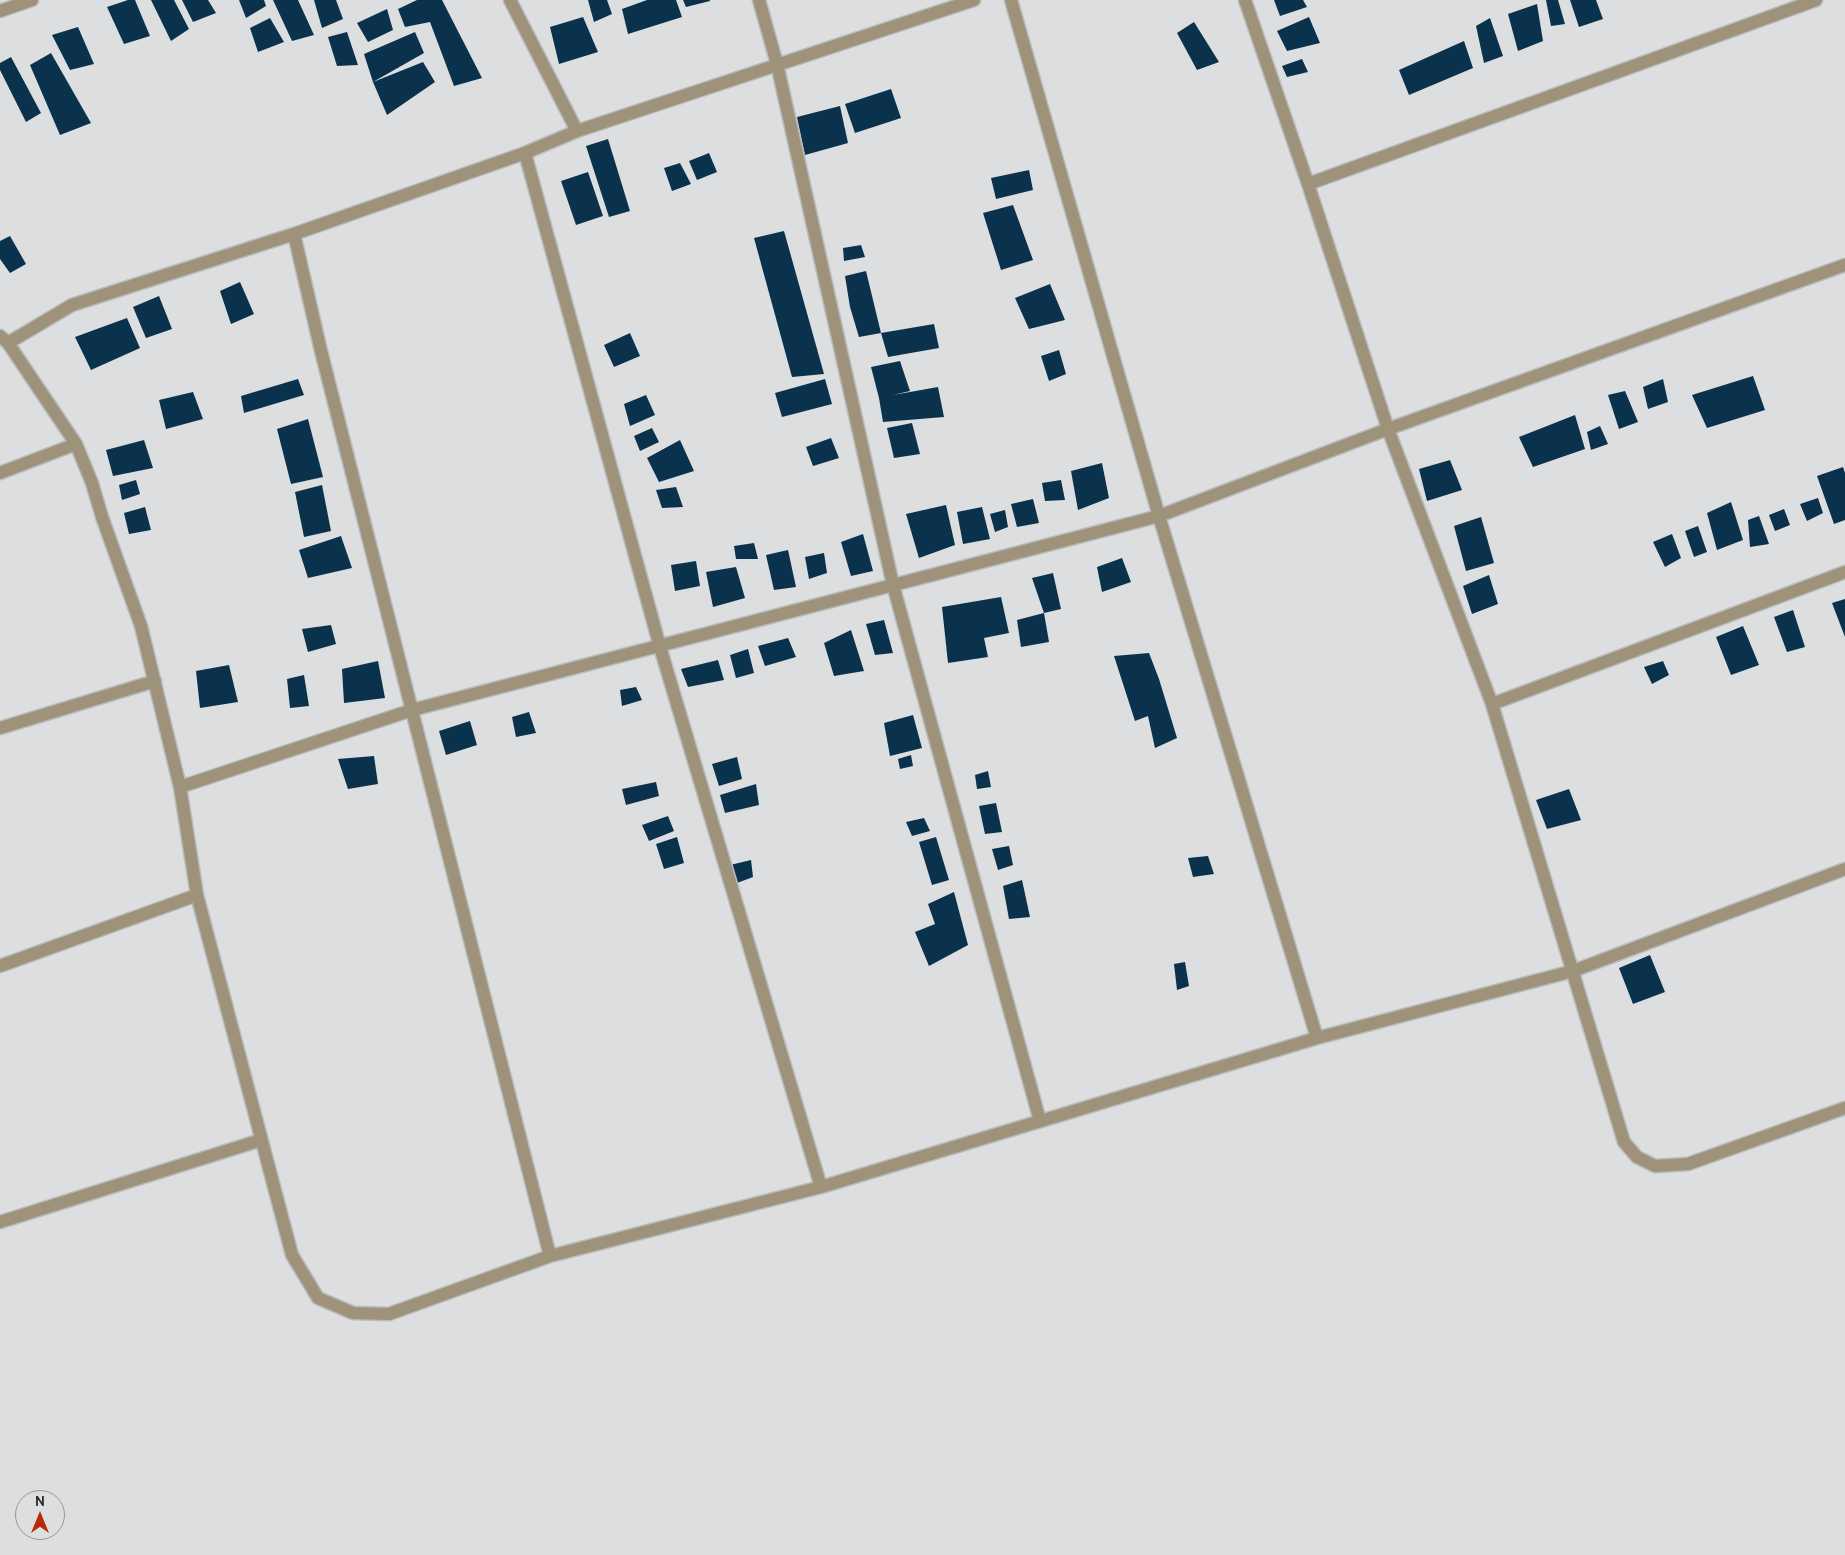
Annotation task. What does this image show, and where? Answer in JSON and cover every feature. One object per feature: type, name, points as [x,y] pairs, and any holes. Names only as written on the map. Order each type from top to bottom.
[{"type":"street","points":[[0,11],[32,0]]},
{"type":"street","points":[[510,0],[577,131]]},
{"type":"street","points":[[758,0],[777,64],[893,585],[1040,1121]]},
{"type":"street","points":[[974,0],[577,131],[525,153],[294,234],[72,305],[4,340],[76,444],[92,483],[102,517],[141,626],[180,787],[196,895],[292,1255],[318,1298],[353,1313],[390,1314],[550,1256],[821,1187],[1317,1038],[1573,971],[1845,869]]},
{"type":"street","points":[[1011,0],[1159,516],[1317,1038]]},
{"type":"street","points":[[1245,0],[1308,184],[1388,429],[1492,704],[1624,1142],[1637,1157],[1655,1166],[1688,1164],[1845,1108]]},
{"type":"street","points":[[1308,184],[1816,0]]},
{"type":"street","points":[[525,153],[660,647],[821,1187]]},
{"type":"street","points":[[294,234],[321,351],[550,1256]]},
{"type":"street","points":[[180,787],[412,710],[1159,516],[1388,429],[1845,265]]},
{"type":"street","points":[[0,473],[76,444]]},
{"type":"street","points":[[1492,704],[1845,572]]},
{"type":"street","points":[[0,728],[155,682]]},
{"type":"street","points":[[0,966],[196,895]]},
{"type":"street","points":[[0,1222],[261,1140]]},
{"type":"building","points":[[128,0],[135,0],[150,36],[124,44],[107,7]]},
{"type":"building","points":[[151,0],[174,0],[189,29],[171,41]]},
{"type":"building","points":[[182,0],[208,0],[216,13],[193,22]]},
{"type":"building","points":[[239,0],[264,0],[266,6],[246,18]]},
{"type":"building","points":[[273,0],[298,0],[314,35],[292,41]]},
{"type":"building","points":[[314,0],[336,0],[343,19],[322,28]]},
{"type":"building","points":[[417,0],[442,0],[482,78],[454,86],[430,22],[405,27],[398,9]]},
{"type":"building","points":[[588,0],[607,0],[612,14],[594,22]]},
{"type":"building","points":[[647,0],[676,0],[682,17],[628,34],[622,9]]},
{"type":"building","points":[[683,0],[710,0],[710,1],[686,7]]},
{"type":"building","points":[[1274,0],[1303,0],[1307,7],[1280,16]]},
{"type":"building","points":[[1546,0],[1558,0],[1565,24],[1551,26]]},
{"type":"building","points":[[1570,0],[1596,0],[1603,19],[1579,27]]},
{"type":"building","points":[[1537,4],[1543,41],[1518,51],[1508,14]]},
{"type":"building","points":[[387,9],[393,30],[368,42],[357,23]]},
{"type":"building","points":[[583,17],[598,52],[559,64],[550,27]]},
{"type":"building","points":[[1309,17],[1320,43],[1287,51],[1277,31]]},
{"type":"building","points":[[270,18],[284,42],[258,52],[250,28]]},
{"type":"building","points":[[1490,18],[1503,56],[1484,63],[1476,26]]},
{"type":"building","points":[[1194,22],[1219,62],[1197,70],[1177,33]]},
{"type":"building","points":[[78,27],[94,64],[70,70],[52,35]]},
{"type":"building","points":[[347,32],[358,65],[337,66],[328,37]]},
{"type":"building","points":[[415,32],[424,53],[373,82],[364,54]]},
{"type":"building","points":[[1464,41],[1473,68],[1409,95],[1399,70]]},
{"type":"building","points":[[51,53],[91,123],[60,135],[30,65]]},
{"type":"building","points":[[11,57],[41,113],[26,122],[0,70],[0,63]]},
{"type":"building","points":[[1302,59],[1308,72],[1287,77],[1282,66]]},
{"type":"building","points":[[423,62],[435,82],[387,115],[373,82]]},
{"type":"building","points":[[891,89],[901,118],[855,133],[845,104]]},
{"type":"building","points":[[840,106],[848,143],[805,155],[797,117]]},
{"type":"building","points":[[608,139],[630,211],[609,217],[586,146]]},
{"type":"building","points":[[709,153],[717,172],[697,180],[689,161]]},
{"type":"building","points":[[680,163],[691,184],[672,191],[664,168]]},
{"type":"building","points":[[1029,170],[1033,190],[996,199],[991,178]]},
{"type":"building","points":[[588,172],[603,216],[576,225],[561,181]]},
{"type":"building","points":[[1013,205],[1033,260],[1001,270],[983,213]]},
{"type":"building","points":[[784,231],[824,374],[792,377],[754,238]]},
{"type":"building","points":[[10,236],[26,264],[10,273],[0,259],[0,241]]},
{"type":"building","points":[[861,245],[865,257],[844,261],[843,248]]},
{"type":"building","points":[[866,271],[881,333],[859,337],[850,307],[845,276]]},
{"type":"building","points":[[240,282],[254,314],[231,324],[220,291]]},
{"type":"building","points":[[1050,284],[1065,320],[1029,329],[1015,298]]},
{"type":"building","points":[[159,296],[172,329],[146,338],[133,307]]},
{"type":"building","points":[[127,318],[140,348],[91,370],[75,337]]},
{"type":"building","points":[[934,324],[939,348],[888,357],[881,333]]},
{"type":"building","points":[[630,333],[640,356],[614,367],[604,345]]},
{"type":"building","points":[[1059,350],[1066,374],[1049,381],[1041,356]]},
{"type":"building","points":[[900,361],[910,391],[893,395],[938,387],[944,417],[883,422],[871,367]]},
{"type":"building","points":[[1753,376],[1765,410],[1707,428],[1692,395]]},
{"type":"building","points":[[298,379],[304,395],[244,413],[241,396]]},
{"type":"building","points":[[825,379],[832,404],[782,417],[775,393]]},
{"type":"building","points":[[1663,379],[1668,402],[1648,409],[1643,387]]},
{"type":"building","points":[[1625,391],[1638,422],[1619,429],[1608,395]]},
{"type":"building","points":[[193,392],[203,419],[166,429],[159,400]]},
{"type":"building","points":[[646,395],[655,415],[630,426],[624,404]]},
{"type":"building","points":[[1575,415],[1585,449],[1533,467],[1519,437]]},
{"type":"building","points":[[308,419],[323,477],[291,484],[277,429]]},
{"type":"building","points":[[912,423],[920,454],[894,458],[887,428]]},
{"type":"building","points":[[1600,426],[1608,444],[1591,450],[1587,432]]},
{"type":"building","points":[[652,428],[659,442],[640,451],[634,436]]},
{"type":"building","points":[[831,438],[839,458],[813,466],[806,447]]},
{"type":"building","points":[[144,440],[153,468],[113,476],[106,450]]},
{"type":"building","points":[[680,440],[694,471],[659,482],[647,458]]},
{"type":"building","points":[[1450,460],[1462,490],[1427,501],[1419,469]]},
{"type":"building","points":[[1102,463],[1109,498],[1078,510],[1071,471]]},
{"type":"building","points":[[1843,467],[1845,473],[1845,520],[1834,524],[1817,476]]},
{"type":"building","points":[[136,480],[140,494],[122,500],[119,485]]},
{"type":"building","points":[[1061,480],[1065,500],[1045,501],[1042,483]]},
{"type":"building","points":[[322,485],[331,531],[304,537],[295,492]]},
{"type":"building","points":[[676,487],[683,507],[662,508],[656,490]]},
{"type":"building","points":[[1818,498],[1823,513],[1807,521],[1800,504]]},
{"type":"building","points":[[1033,499],[1039,523],[1017,527],[1011,504]]},
{"type":"building","points":[[1731,502],[1743,540],[1717,550],[1707,513]]},
{"type":"building","points":[[946,505],[955,545],[919,558],[906,514]]},
{"type":"building","points":[[145,507],[151,530],[129,534],[124,513]]},
{"type":"building","points":[[982,507],[990,539],[963,544],[957,512]]},
{"type":"building","points":[[1784,509],[1790,525],[1775,531],[1769,515]]},
{"type":"building","points":[[1005,510],[1008,527],[995,532],[990,514]]},
{"type":"building","points":[[1759,516],[1769,544],[1750,547],[1748,520]]},
{"type":"building","points":[[1481,517],[1494,563],[1466,571],[1454,526]]},
{"type":"building","points":[[1698,526],[1707,552],[1694,557],[1685,531]]},
{"type":"building","points":[[863,534],[873,571],[851,576],[841,542]]},
{"type":"building","points":[[1672,534],[1681,558],[1665,567],[1653,542]]},
{"type":"building","points":[[341,536],[352,568],[308,578],[299,550]]},
{"type":"building","points":[[754,543],[758,559],[736,559],[734,546]]},
{"type":"building","points":[[788,550],[796,587],[774,590],[766,555]]},
{"type":"building","points":[[824,553],[827,573],[809,579],[805,557]]},
{"type":"building","points":[[1122,558],[1131,582],[1102,592],[1097,567]]},
{"type":"building","points":[[696,561],[700,586],[675,591],[671,565]]},
{"type":"building","points":[[736,567],[745,598],[713,607],[706,572]]},
{"type":"building","points":[[1053,573],[1061,609],[1044,613],[1032,578]]},
{"type":"building","points":[[1489,575],[1498,604],[1472,614],[1463,586]]},
{"type":"building","points":[[1001,597],[1009,633],[984,638],[988,657],[948,663],[942,607]]},
{"type":"building","points":[[1845,599],[1845,637],[1832,603]]},
{"type":"building","points":[[1793,610],[1805,647],[1787,652],[1774,617]]},
{"type":"building","points":[[1044,613],[1049,642],[1021,647],[1017,620]]},
{"type":"building","points":[[884,620],[893,653],[875,655],[866,624]]},
{"type":"building","points":[[331,625],[336,644],[308,652],[302,629]]},
{"type":"building","points":[[1743,626],[1759,665],[1731,675],[1716,637]]},
{"type":"building","points":[[851,630],[864,671],[834,676],[824,643]]},
{"type":"building","points":[[788,638],[796,657],[765,666],[758,646]]},
{"type":"building","points":[[748,649],[754,673],[736,678],[730,655]]},
{"type":"building","points":[[1149,653],[1177,738],[1155,748],[1148,716],[1135,721],[1114,656]]},
{"type":"building","points":[[718,660],[724,680],[688,687],[681,669]]},
{"type":"building","points":[[378,661],[385,698],[344,703],[342,669]]},
{"type":"building","points":[[1663,661],[1669,675],[1652,684],[1644,667]]},
{"type":"building","points":[[229,665],[238,702],[200,708],[196,671]]},
{"type":"building","points":[[304,675],[309,706],[290,708],[287,679]]},
{"type":"building","points":[[636,687],[642,700],[622,706],[620,690]]},
{"type":"building","points":[[529,712],[536,733],[516,737],[512,717]]},
{"type":"building","points":[[913,715],[922,748],[890,756],[884,723]]},
{"type":"building","points":[[470,721],[477,745],[446,755],[439,731]]},
{"type":"building","points":[[911,755],[913,766],[900,769],[898,759]]},
{"type":"building","points":[[374,756],[378,784],[348,789],[338,759]]},
{"type":"building","points":[[737,757],[742,779],[719,786],[712,764]]},
{"type":"building","points":[[988,771],[991,787],[977,789],[975,775]]},
{"type":"building","points":[[656,782],[659,796],[626,805],[622,789]]},
{"type":"building","points":[[756,784],[759,805],[725,813],[720,795]]},
{"type":"building","points":[[1569,789],[1581,820],[1547,829],[1536,800]]},
{"type":"building","points":[[996,803],[1002,832],[985,834],[979,806]]},
{"type":"building","points":[[668,816],[674,831],[649,841],[642,825]]},
{"type":"building","points":[[924,818],[930,831],[912,836],[906,822]]},
{"type":"building","points":[[677,837],[684,863],[664,869],[656,844]]},
{"type":"building","points":[[936,837],[949,880],[932,885],[919,842]]},
{"type":"building","points":[[1009,846],[1013,865],[998,870],[992,849]]},
{"type":"building","points":[[1208,856],[1214,874],[1193,877],[1188,858]]},
{"type":"building","points":[[751,860],[753,877],[737,883],[730,865]]},
{"type":"building","points":[[1022,880],[1030,917],[1009,919],[1003,886]]},
{"type":"building","points":[[954,892],[968,945],[929,966],[915,932],[935,924],[928,904]]},
{"type":"building","points":[[1650,955],[1665,992],[1633,1004],[1619,968]]},
{"type":"building","points":[[1185,962],[1189,986],[1177,990],[1174,964]]}]
